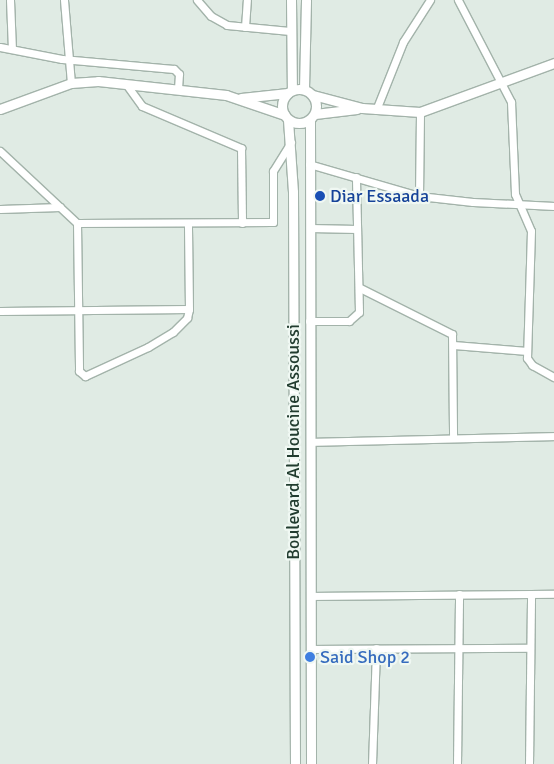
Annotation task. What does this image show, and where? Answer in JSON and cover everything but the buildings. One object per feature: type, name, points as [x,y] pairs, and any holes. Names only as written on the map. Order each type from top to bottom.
[{"type":"street","points":[[10,0],[12,49]]},
{"type":"street","points":[[64,0],[71,83]]},
{"type":"street","points":[[197,0],[216,20],[245,27],[290,31]]},
{"type":"street","points":[[245,27],[247,0]]},
{"type":"street","points":[[287,118],[282,104],[290,91],[291,0]]},
{"type":"street","points":[[304,89],[306,0]]},
{"type":"street","points":[[376,110],[403,42],[430,0]]},
{"type":"street","points":[[458,0],[503,82],[514,123],[518,205],[527,216],[531,231],[527,351],[530,363],[554,376]]},
{"type":"street","points":[[0,47],[69,59],[174,68],[179,74],[178,87]]},
{"type":"street","points":[[241,98],[304,89],[313,95],[362,108],[420,112],[554,63]]},
{"type":"street","points":[[0,109],[71,83],[98,81],[178,87],[241,98],[297,123],[312,117],[362,108]]},
{"type":"street","points":[[126,84],[142,106],[241,148],[242,223]]},
{"type":"street","points":[[312,117],[317,105],[313,95]]},
{"type":"street","points":[[419,196],[420,112]]},
{"type":"street","name":"Boulevard Al Houcine Assoussi","points":[[312,117],[309,164],[312,764]]},
{"type":"street","name":"Boulevard Al Houcine Assoussi","points":[[287,118],[291,141],[295,764]]},
{"type":"street","points":[[76,223],[273,222],[273,171],[291,141]]},
{"type":"street","points":[[0,151],[76,223],[79,371],[85,376],[109,367],[169,335],[184,322],[189,309],[188,223]]},
{"type":"street","points":[[309,164],[419,196],[518,205],[554,206]]},
{"type":"street","points":[[309,321],[352,320],[360,309],[356,177]]},
{"type":"street","points":[[0,209],[60,207]]},
{"type":"street","points":[[310,228],[357,228]]},
{"type":"street","points":[[360,288],[449,331],[454,344],[454,438]]},
{"type":"street","points":[[0,311],[189,309]]},
{"type":"street","points":[[454,344],[527,351]]},
{"type":"street","points":[[310,442],[554,436]]},
{"type":"street","points":[[457,764],[459,594]]},
{"type":"street","points":[[530,764],[531,594]]},
{"type":"street","points":[[311,596],[554,594]]},
{"type":"street","points":[[372,764],[376,648]]},
{"type":"street","points":[[311,649],[530,648]]},
{"type":"place","name":"Diar Essaada","points":[[320,196]]},
{"type":"place","name":"Said Shop 2","points":[[310,657]]}]
